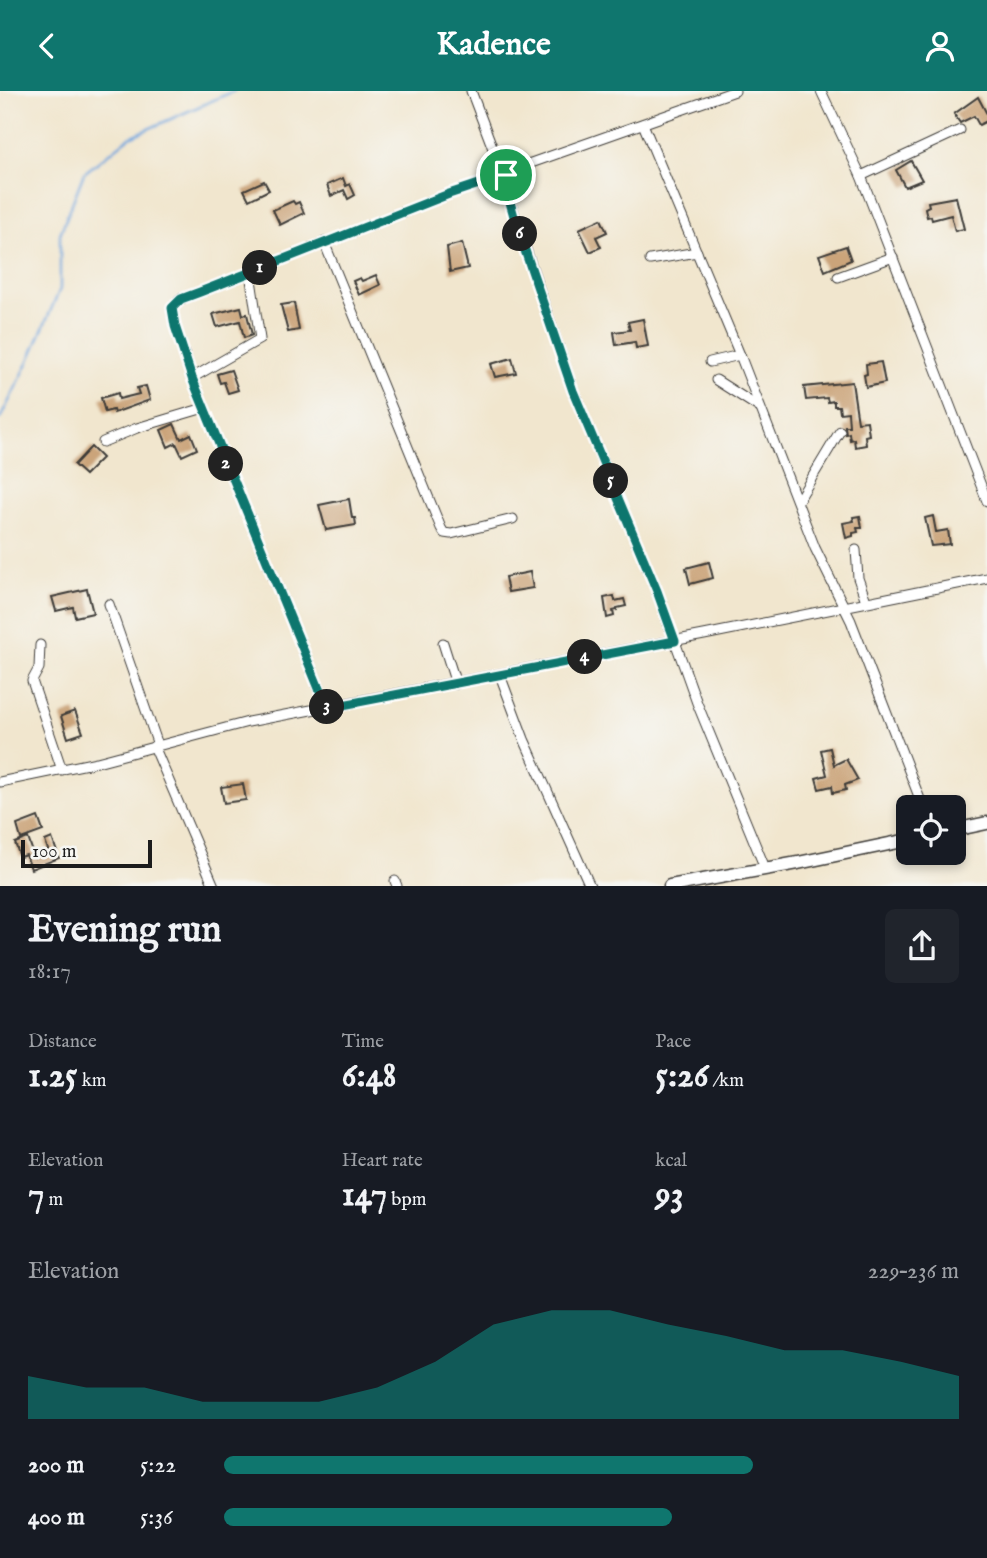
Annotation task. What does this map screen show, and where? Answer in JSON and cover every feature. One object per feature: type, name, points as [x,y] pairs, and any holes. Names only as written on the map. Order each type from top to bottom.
[{"type":"street","points":[[471,91],[506,175],[506,188],[517,227],[573,391],[657,591],[720,762],[765,868]]},
{"type":"street","points":[[327,708],[192,378],[172,308],[181,299],[324,242],[506,175],[514,169],[735,91]]},
{"type":"street","points":[[821,91],[861,176],[987,501]]},
{"type":"street","points":[[643,124],[740,355],[824,568],[843,605],[918,795]]},
{"type":"street","points":[[861,176],[960,130]]},
{"type":"street","points":[[324,242],[444,533],[451,534],[513,519]]},
{"type":"street","points":[[650,260],[697,252]]},
{"type":"street","points":[[838,277],[893,257]]},
{"type":"street","points":[[192,378],[260,339],[250,273]]},
{"type":"street","points":[[710,362],[740,355]]},
{"type":"street","points":[[716,380],[760,408]]},
{"type":"street","points":[[103,442],[136,428],[204,408]]},
{"type":"street","points":[[798,501],[840,431]]},
{"type":"street","points":[[856,550],[858,578],[866,601]]},
{"type":"street","points":[[0,782],[62,770],[248,722],[456,684],[987,578]]},
{"type":"street","points":[[108,604],[156,745],[214,886]]},
{"type":"street","points":[[443,643],[456,684]]},
{"type":"street","points":[[40,645],[39,668],[32,681],[62,770]]},
{"type":"street","points":[[500,675],[524,739],[590,886]]},
{"type":"street","points":[[966,829],[984,827]]},
{"type":"street","points":[[670,886],[896,842]]},
{"type":"building","points":[[978,97],[987,114],[987,121],[979,125],[974,116],[960,123],[954,114]]},
{"type":"building","points":[[911,161],[922,180],[905,187],[896,170]]},
{"type":"building","points":[[343,178],[346,186],[350,184],[355,195],[348,199],[344,190],[331,196],[327,185]]},
{"type":"building","points":[[264,181],[269,190],[249,200],[244,190]]},
{"type":"building","points":[[956,197],[964,229],[955,231],[951,215],[932,220],[931,216],[927,217],[925,208],[929,206],[928,202]]},
{"type":"building","points":[[293,201],[295,204],[299,202],[304,213],[280,225],[273,210]]},
{"type":"building","points":[[601,219],[607,232],[596,237],[601,247],[590,252],[579,229]]},
{"type":"building","points":[[462,243],[468,268],[450,272],[447,247]]},
{"type":"building","points":[[846,246],[851,260],[825,271],[819,255]]},
{"type":"building","points":[[376,275],[380,285],[359,295],[353,281],[360,278],[362,281]]},
{"type":"building","points":[[294,303],[299,330],[288,332],[281,305]]},
{"type":"building","points":[[241,307],[243,315],[247,314],[252,335],[244,338],[240,321],[217,327],[213,314]]},
{"type":"building","points":[[643,319],[648,346],[636,348],[635,342],[616,345],[614,332],[630,330],[628,322]]},
{"type":"building","points":[[512,358],[516,373],[495,377],[491,364]]},
{"type":"building","points":[[881,362],[885,383],[866,387],[866,364]]},
{"type":"building","points":[[231,370],[238,390],[228,393],[217,374]]},
{"type":"building","points":[[852,382],[858,422],[867,421],[869,435],[865,436],[866,445],[855,447],[854,439],[850,440],[849,433],[846,434],[845,426],[849,426],[848,412],[840,413],[839,406],[834,406],[834,401],[828,402],[827,398],[806,400],[804,387]]},
{"type":"building","points":[[146,386],[150,400],[114,413],[113,410],[105,412],[101,398],[118,393],[119,399],[139,394],[137,388]]},
{"type":"building","points":[[174,424],[181,439],[191,434],[197,449],[182,456],[176,443],[168,447],[161,430]]},
{"type":"building","points":[[91,447],[102,458],[85,475],[74,465]]},
{"type":"building","points":[[349,499],[356,525],[326,530],[319,505]]},
{"type":"building","points":[[860,516],[862,528],[857,528],[858,532],[846,538],[843,523],[854,521],[853,517]]},
{"type":"building","points":[[933,516],[936,532],[948,530],[950,544],[931,546],[925,518]]},
{"type":"building","points":[[709,562],[713,578],[690,584],[686,568]]},
{"type":"building","points":[[530,572],[533,588],[508,592],[505,577]]},
{"type":"building","points":[[87,589],[93,613],[75,617],[73,607],[56,611],[52,597]]},
{"type":"building","points":[[614,596],[615,601],[624,599],[626,606],[617,608],[613,611],[614,616],[607,618],[604,598]]},
{"type":"building","points":[[75,711],[83,733],[68,738],[61,716]]},
{"type":"building","points":[[830,748],[834,765],[846,759],[858,780],[845,785],[846,790],[833,793],[832,786],[819,789],[816,778],[827,775],[821,750]]},
{"type":"building","points":[[243,784],[246,800],[224,803],[221,787]]},
{"type":"building","points":[[38,817],[43,831],[21,839],[17,825]]},
{"type":"building","points":[[28,838],[35,858],[49,853],[45,841],[52,838],[59,858],[31,869],[26,855],[20,857],[15,843]]},
{"type":"waterway","points":[[0,419],[60,289],[60,234],[84,173],[130,137],[234,91]]},
{"type":"route","points":[[506,175],[506,188],[517,227],[573,391],[657,591],[675,641],[327,708],[192,378],[172,308],[181,299],[324,242],[506,175]]}]
